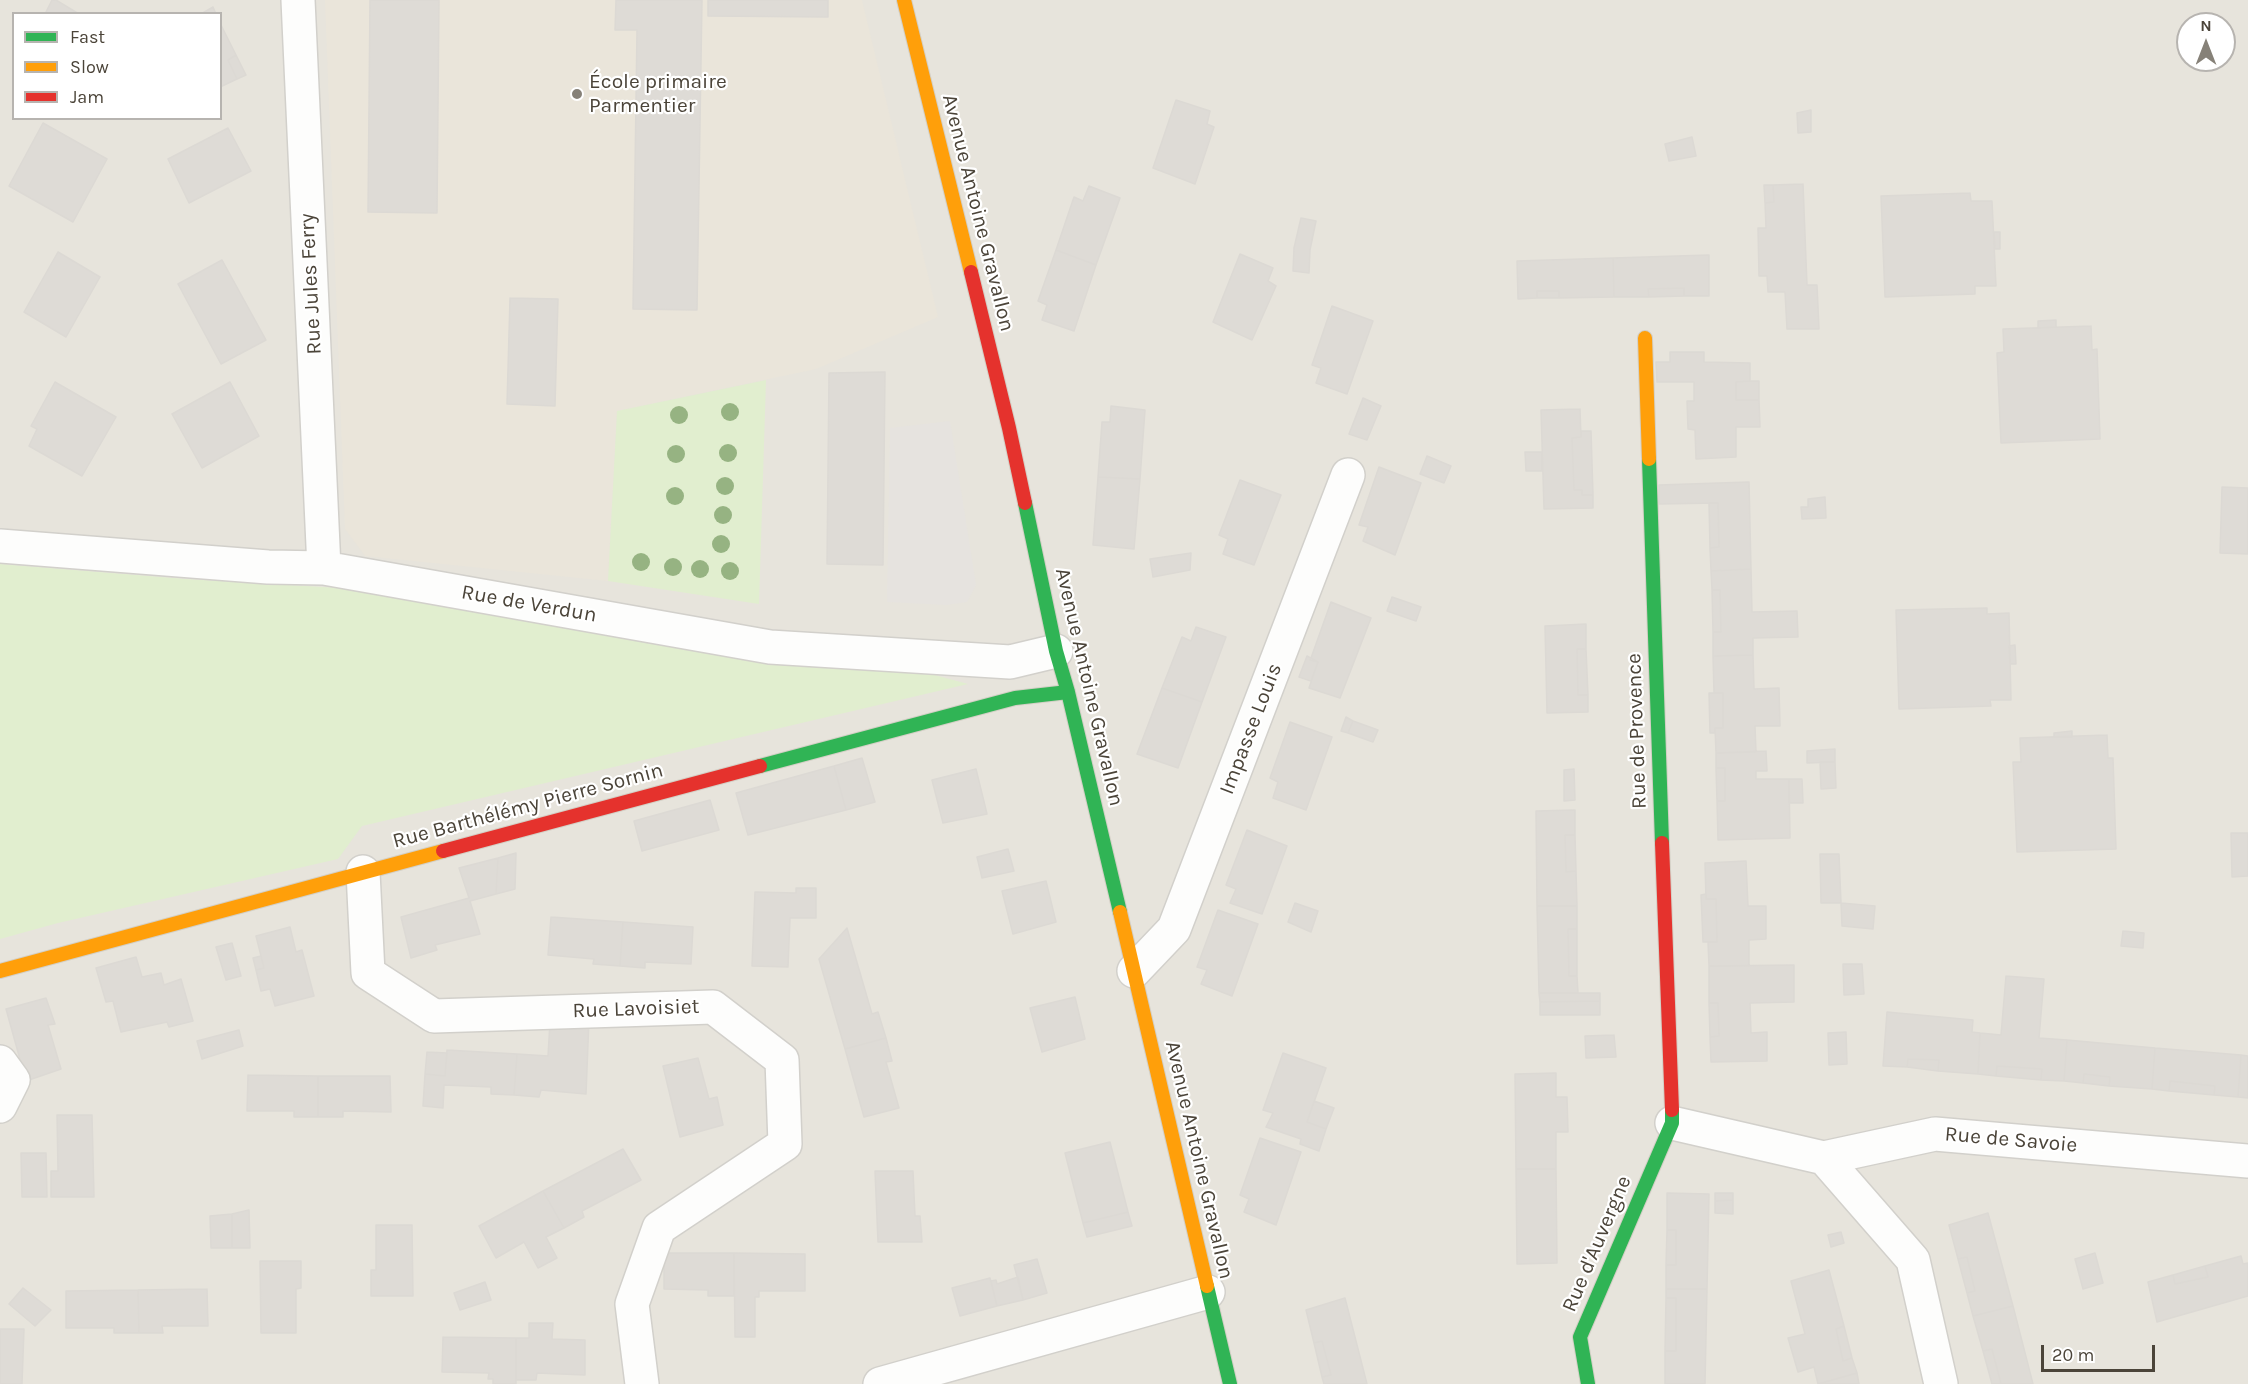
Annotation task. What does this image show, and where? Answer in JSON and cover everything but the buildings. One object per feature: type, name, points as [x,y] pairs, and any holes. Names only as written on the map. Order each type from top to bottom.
[{"type":"street","name":"Rue Jules Ferry","points":[[298,0],[324,568]]},
{"type":"street","name":"Avenue Antoine Gravallon","points":[[904,0],[1010,428],[1056,651],[1068,692],[1230,1384]]},
{"type":"street","name":"Rue de Provence","points":[[1645,338],[1671,1123]]},
{"type":"street","name":"Impasse Louis","points":[[1134,971],[1174,929],[1348,475]]},
{"type":"street","name":"Rue de Verdun","points":[[0,546],[268,567],[324,568],[770,647],[1010,662],[1056,651]]},
{"type":"street","name":"Rue Barthélémy Pierre Sornin","points":[[0,971],[1015,698],[1068,692]]},
{"type":"street","name":"Rue Lavoisiet","points":[[363,872],[368,973],[434,1016],[713,1007],[782,1060],[785,1144],[659,1228],[632,1304],[642,1384]]},
{"type":"street","points":[[0,1062],[13,1080],[0,1107]]},
{"type":"street","name":"Rue de Savoie","points":[[1671,1123],[1824,1158],[1935,1134],[2248,1161]]},
{"type":"street","name":"Rue d'Auvergne","points":[[1588,1384],[1580,1336],[1671,1123]]},
{"type":"street","points":[[1824,1158],[1913,1260],[1941,1384]]},
{"type":"street","points":[[880,1384],[1208,1292]]},
{"type":"shaded area","points":[[0,0],[2248,0],[2248,1384],[0,1384]]},
{"type":"shaded area","points":[[325,0],[862,0],[938,317],[816,369],[617,411],[608,581],[365,556],[345,529]]},
{"type":"shaded area","points":[[950,421],[976,585],[967,602],[946,605],[887,602],[890,428]]},
{"type":"green space","points":[[766,380],[759,604],[608,581],[617,411]]},
{"type":"green space","points":[[0,564],[186,579],[357,589],[916,670],[968,684],[362,826],[338,859],[58,923],[0,939]]},
{"type":"traffic: fast","points":[[1649,459],[1662,843]]},
{"type":"traffic: fast","points":[[1025,503],[1056,651],[1068,692],[1120,912]]},
{"type":"traffic: fast","points":[[760,766],[1015,698],[1068,692]]},
{"type":"traffic: fast","points":[[1588,1384],[1580,1337],[1672,1123],[1672,1110]]},
{"type":"traffic: fast","points":[[1207,1286],[1230,1384]]},
{"type":"traffic: slow","points":[[904,0],[971,272]]},
{"type":"traffic: slow","points":[[1645,338],[1649,459]]},
{"type":"traffic: slow","points":[[0,971],[443,851]]},
{"type":"traffic: slow","points":[[1120,912],[1207,1286]]},
{"type":"traffic: jam","points":[[971,272],[1025,503]]},
{"type":"traffic: jam","points":[[443,851],[760,766]]},
{"type":"traffic: jam","points":[[1662,843],[1672,1110]]},
{"type":"place","name":"École primaire Parmentier","points":[[577,94]]}]
